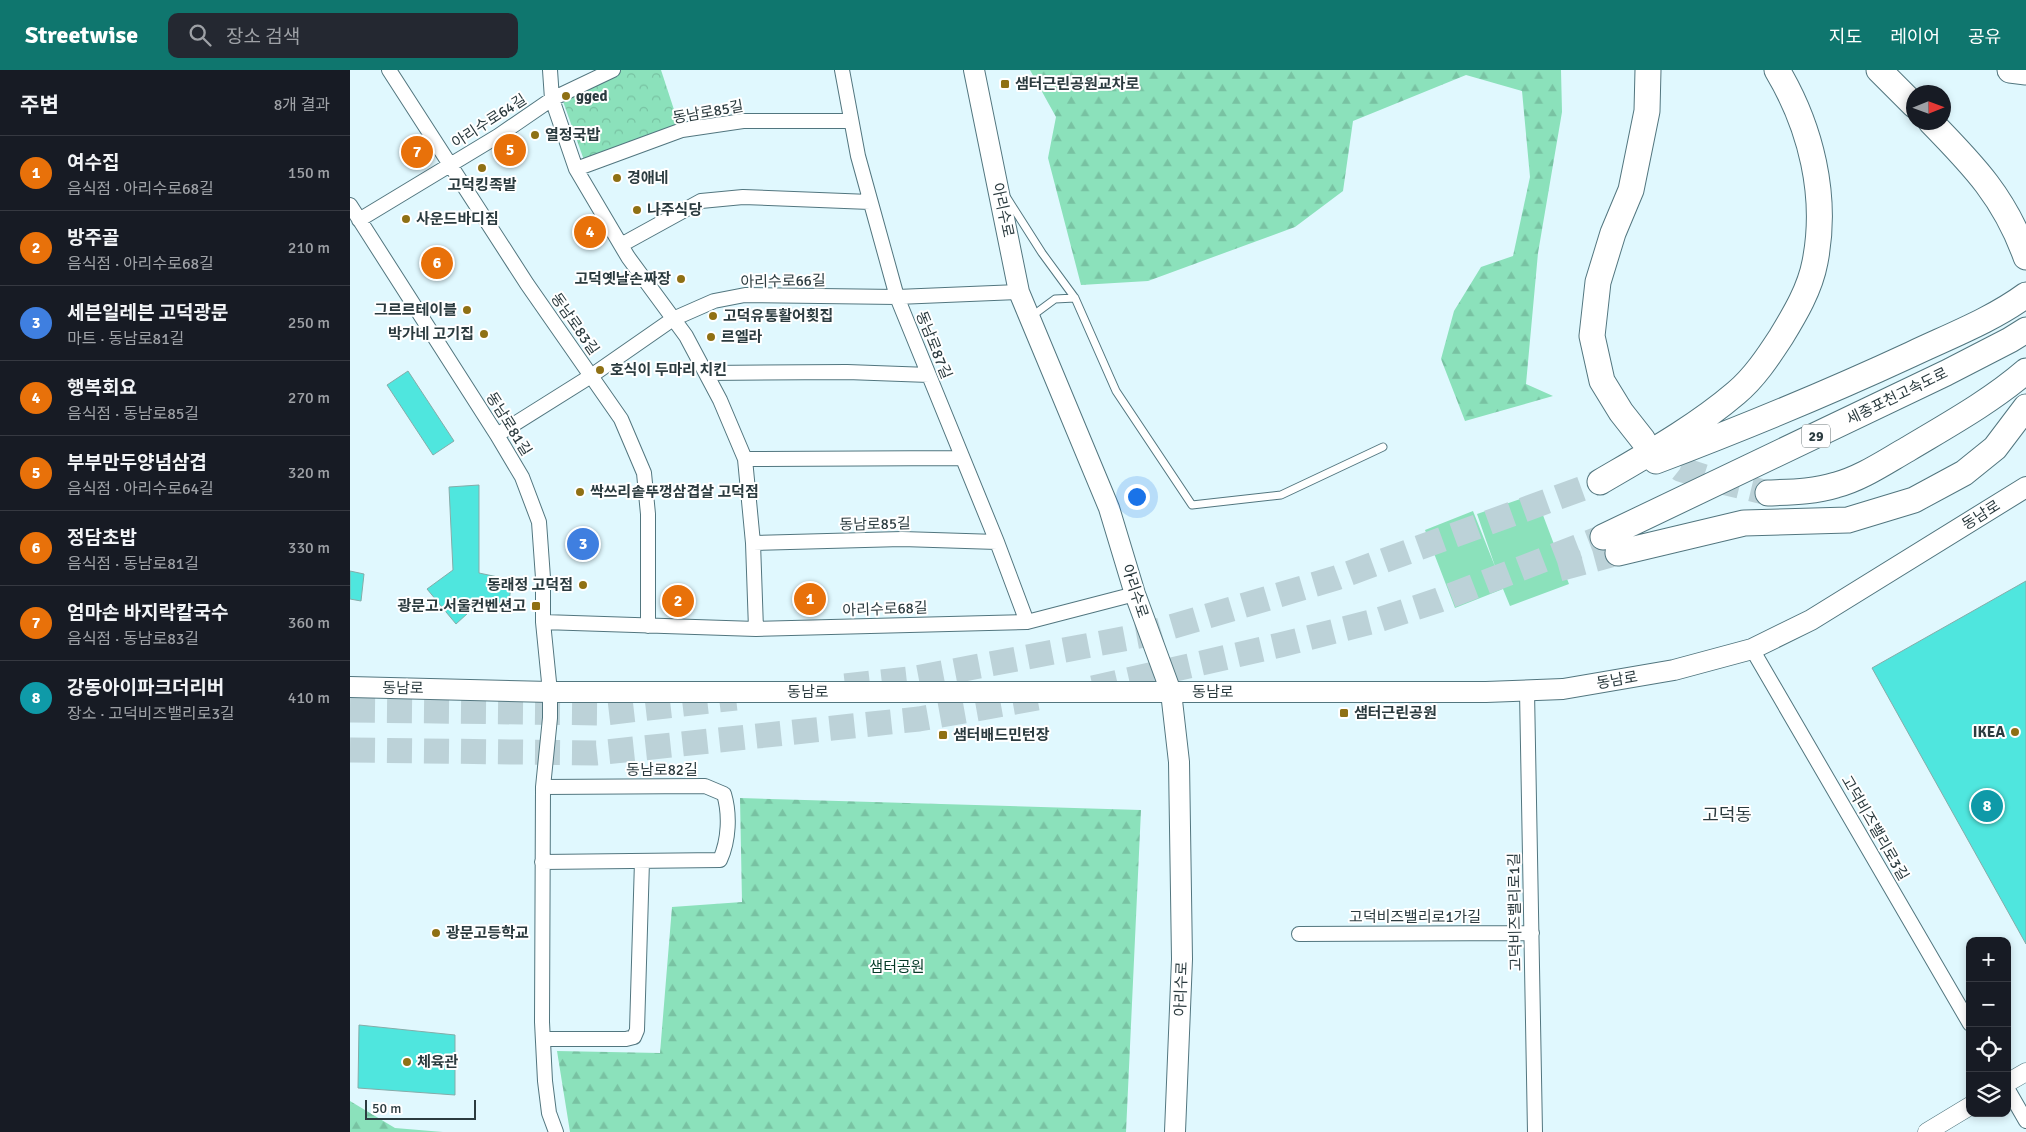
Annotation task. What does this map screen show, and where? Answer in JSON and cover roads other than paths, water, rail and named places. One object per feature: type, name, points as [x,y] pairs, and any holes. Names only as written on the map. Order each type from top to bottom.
[{"type":"highway","points":[[1643,440],[1621,412],[1602,381],[1592,336],[1598,282],[1613,233],[1631,190],[1647,111],[1648,70]]},
{"type":"highway","name":"세종포천고속도로","points":[[1777,70],[1786,85],[1805,129],[1816,171],[1819,210],[1817,245],[1815,262],[1804,295],[1770,355],[1737,392],[1669,441],[1600,482],[1724,436],[1876,371],[1982,322],[2026,295]]},
{"type":"highway","points":[[1879,70],[1906,97]]},
{"type":"highway","points":[[2010,70],[2026,72]]},
{"type":"highway","points":[[1939,130],[1971,163],[2004,206],[2026,257]]},
{"type":"highway","name":"세종포천고속도로","points":[[2026,330],[1611,545],[1744,523],[1848,520],[1914,500],[1964,473],[1995,448],[2026,407]]},
{"type":"highway","points":[[1768,493],[1810,492],[1837,485],[1864,474],[1952,423],[2012,384],[2026,371]]},
{"type":"main road","name":"아리수로","points":[[974,70],[1019,292],[1109,508],[1136,594],[1171,692],[1179,762],[1182,958],[1175,1132]]},
{"type":"main road","name":"동남로","points":[[350,687],[550,692],[1526,691],[1563,689],[1674,670],[1752,649],[1811,620],[2026,487]]},
{"type":"street","name":"동남로83길","points":[[389,70],[449,166],[527,284],[621,419],[644,474],[648,514],[648,626]]},
{"type":"street","points":[[550,70],[552,99],[576,170],[621,245],[686,336],[720,400],[745,459],[753,543],[756,629]]},
{"type":"street","name":"아리수로64길","points":[[359,220],[449,166],[552,99],[613,70]]},
{"type":"street","name":"동남로87길","points":[[842,70],[858,156],[897,297],[961,458],[997,542],[1027,622]]},
{"type":"street","name":"동남로85길","points":[[576,170],[682,130],[743,121],[851,121]]},
{"type":"street","points":[[621,245],[701,201],[743,197],[870,202]]},
{"type":"street","name":"동남로81길","points":[[350,205],[522,477],[539,522],[543,578],[543,622],[550,692]]},
{"type":"street","name":"아리수로66길","points":[[497,435],[592,376],[673,318],[714,301],[745,295],[897,297],[1019,292]]},
{"type":"street","points":[[706,373],[846,372],[929,375]]},
{"type":"street","points":[[745,459],[961,458]]},
{"type":"street","name":"동남로85길","points":[[753,543],[902,539],[997,542]]},
{"type":"street","name":"아리수로68길","points":[[543,622],[756,629],[1027,622],[1136,594]]},
{"type":"street","name":"고덕비즈밸리로3길","points":[[1752,649],[1966,1017]]},
{"type":"street","name":"고덕비즈밸리로1길","points":[[1526,691],[1535,1132]]},
{"type":"street","points":[[550,692],[550,718],[543,787],[543,1039],[549,1113],[556,1132]]},
{"type":"street","name":"동남로82길","points":[[542,862],[720,860],[725,848],[728,808],[724,794],[705,786],[543,787]]},
{"type":"street","points":[[543,1039],[626,1039],[634,1037],[637,1030],[642,861]]},
{"type":"street","name":"고덕비즈밸리로1가길","points":[[1299,934],[1532,933]]},
{"type":"street","points":[[2011,1081],[2026,1072]]},
{"type":"street","points":[[2011,1095],[2026,1121]]},
{"type":"street","points":[[1927,1132],[1966,1108]]},
{"type":"lane","points":[[1648,70],[1653,70]]},
{"type":"lane","points":[[998,184],[1042,253],[1076,298],[1116,391],[1192,505],[1281,495],[1382,447]]},
{"type":"lane","points":[[1030,318],[1055,299],[1076,298]]},
{"type":"tunnel","points":[[1651,446],[1680,469],[1714,480],[1768,493]]},
{"type":"tunnel","points":[[845,686],[916,678],[1144,635],[1336,578],[1600,482]]},
{"type":"tunnel","points":[[1093,688],[1375,621],[1439,600],[1603,537]]},
{"type":"tunnel","points":[[1559,569],[1618,553]]},
{"type":"tunnel","points":[[350,750],[596,753],[919,719],[1049,696]]},
{"type":"tunnel","points":[[350,710],[605,713],[736,698]]},
{"type":"place","name":"샘터근린공원교차로","points":[[1005,84]]},
{"type":"place","name":"gged","points":[[566,96]]},
{"type":"place","name":"열정국밥","points":[[535,135]]},
{"type":"place","name":"부부만두양념삼겹","points":[[510,150]]},
{"type":"place","name":"엄마손 바지락칼국수","points":[[417,152]]},
{"type":"place","name":"고덕킹족발","points":[[482,168]]},
{"type":"place","name":"경애네","points":[[617,178]]},
{"type":"place","name":"나주식당","points":[[637,210]]},
{"type":"place","name":"사운드바디짐","points":[[406,219]]},
{"type":"place","name":"행복회요","points":[[590,232]]},
{"type":"place","name":"정담초밥","points":[[437,263]]},
{"type":"place","name":"고덕옛날손짜장","points":[[681,279]]},
{"type":"place","name":"그르르테이블","points":[[467,310]]},
{"type":"place","name":"고덕유통활어횟집","points":[[713,316]]},
{"type":"place","name":"박가네 고기집","points":[[484,334]]},
{"type":"place","name":"르엘라","points":[[711,337]]},
{"type":"place","name":"호식이 두마리 치킨","points":[[600,370]]},
{"type":"place","name":"싹쓰리솥뚜껑삼겹살 고덕점","points":[[580,492]]},
{"type":"place","name":"세븐일레븐 고덕광문","points":[[583,544]]},
{"type":"place","name":"동래정 고덕점","points":[[583,585]]},
{"type":"place","name":"여수집","points":[[810,599]]},
{"type":"place","name":"방주골","points":[[678,601]]},
{"type":"place","name":"광문고.서울컨벤션고","points":[[536,606]]},
{"type":"place","name":"샘터근린공원","points":[[1344,713]]},
{"type":"place","name":"IKEA","points":[[2015,732]]},
{"type":"place","name":"샘터배드민턴장","points":[[943,735]]},
{"type":"place","name":"강동아이파크더리버","points":[[1987,806]]},
{"type":"place","name":"광문고등학교","points":[[436,933]]},
{"type":"place","name":"체육관","points":[[407,1062]]},
{"type":"district","name":"고덕동","points":[[1727,815]]},
{"type":"park label","name":"샘터공원","points":[[897,967]]}]
